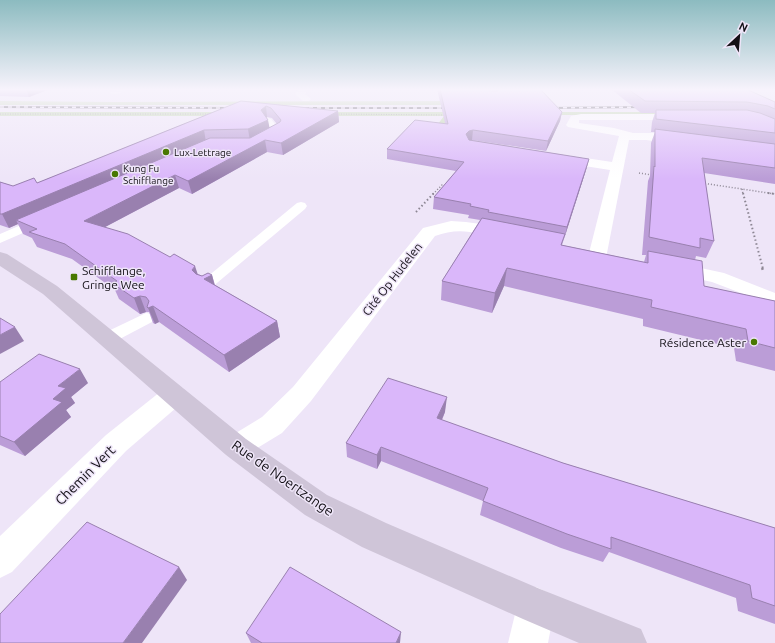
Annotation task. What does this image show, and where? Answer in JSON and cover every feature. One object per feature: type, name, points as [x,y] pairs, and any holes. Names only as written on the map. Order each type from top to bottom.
[{"type":"main road","name":"Rue de Noertzange","points":[[0,258],[50,290],[236,447],[323,508],[374,535],[536,606],[627,643]]},
{"type":"street","points":[[575,119],[572,125],[614,130],[631,136],[698,143]]},
{"type":"street","points":[[598,253],[624,138],[631,136]]},
{"type":"street","points":[[548,157],[617,168]]},
{"type":"street","name":"Cité Op Hudelen","points":[[236,447],[272,425],[302,394],[429,232],[451,226],[457,226],[522,238]]},
{"type":"street","points":[[657,265],[717,277],[775,300]]},
{"type":"street","name":"Chemin Vert","points":[[0,560],[116,443],[174,395]]},
{"type":"street","points":[[528,643],[536,606]]},
{"type":"lane","points":[[252,145],[277,132],[268,121]]},
{"type":"lane","points":[[206,285],[301,206]]},
{"type":"lane","points":[[0,239],[51,216]]},
{"type":"lane","points":[[108,338],[146,318]]},
{"type":"path","points":[[617,168],[656,176]]},
{"type":"path","points":[[695,181],[775,194]]},
{"type":"path","points":[[449,187],[442,185],[414,213],[457,226]]},
{"type":"path","points":[[742,189],[763,272]]},
{"type":"green space","points":[[442,119],[521,119],[432,132]]},
{"type":"building","points":[[196,119],[268,120],[248,129],[204,130],[0,214],[0,182],[13,186],[34,178],[37,183]]},
{"type":"building","points":[[280,119],[324,119],[281,143],[265,140],[188,181],[175,175],[84,221],[128,234],[170,257],[174,254],[195,266],[192,270],[196,274],[202,276],[208,273],[212,275],[204,279],[277,321],[224,355],[153,306],[148,308],[149,301],[146,297],[140,296],[134,298],[112,283],[117,281],[65,244],[29,232],[37,229],[16,220],[210,138],[250,138],[280,122]]},
{"type":"building","points":[[447,119],[559,119],[548,141],[473,130],[466,134],[469,140],[589,159],[567,227],[488,212],[489,210],[470,206],[471,204],[434,197],[464,162],[387,149],[415,120],[448,124]]},
{"type":"building","points":[[656,119],[775,119],[775,133]]},
{"type":"building","points":[[655,129],[775,144],[775,168],[702,158],[714,241],[700,238],[700,248],[649,237],[654,166],[655,167]]},
{"type":"building","points":[[482,218],[565,234],[561,245],[648,263],[648,251],[702,261],[704,286],[775,301],[775,348],[748,341],[746,329],[651,307],[652,300],[507,268],[495,293],[442,281]]},
{"type":"building","points":[[0,318],[15,327],[0,335]]},
{"type":"building","points":[[39,354],[80,369],[58,386],[66,388],[53,399],[62,402],[14,442],[0,436],[0,382]]},
{"type":"building","points":[[388,378],[447,397],[437,418],[563,463],[775,528],[775,606],[752,598],[750,585],[611,537],[611,549],[567,534],[483,501],[488,488],[381,447],[377,455],[346,443]]},
{"type":"building","points":[[87,522],[179,567],[123,643],[0,643],[0,614]]},
{"type":"building","points":[[290,567],[401,632],[396,643],[262,643],[246,633]]},
{"type":"place","name":"Lux-Lettrage","points":[[166,152]]},
{"type":"place","name":"Kung Fu Schifflange","points":[[115,174]]},
{"type":"place","name":"Schifflange, Gringe Wee","points":[[74,277]]},
{"type":"place","name":"Résidence Aster","points":[[754,342]]}]
